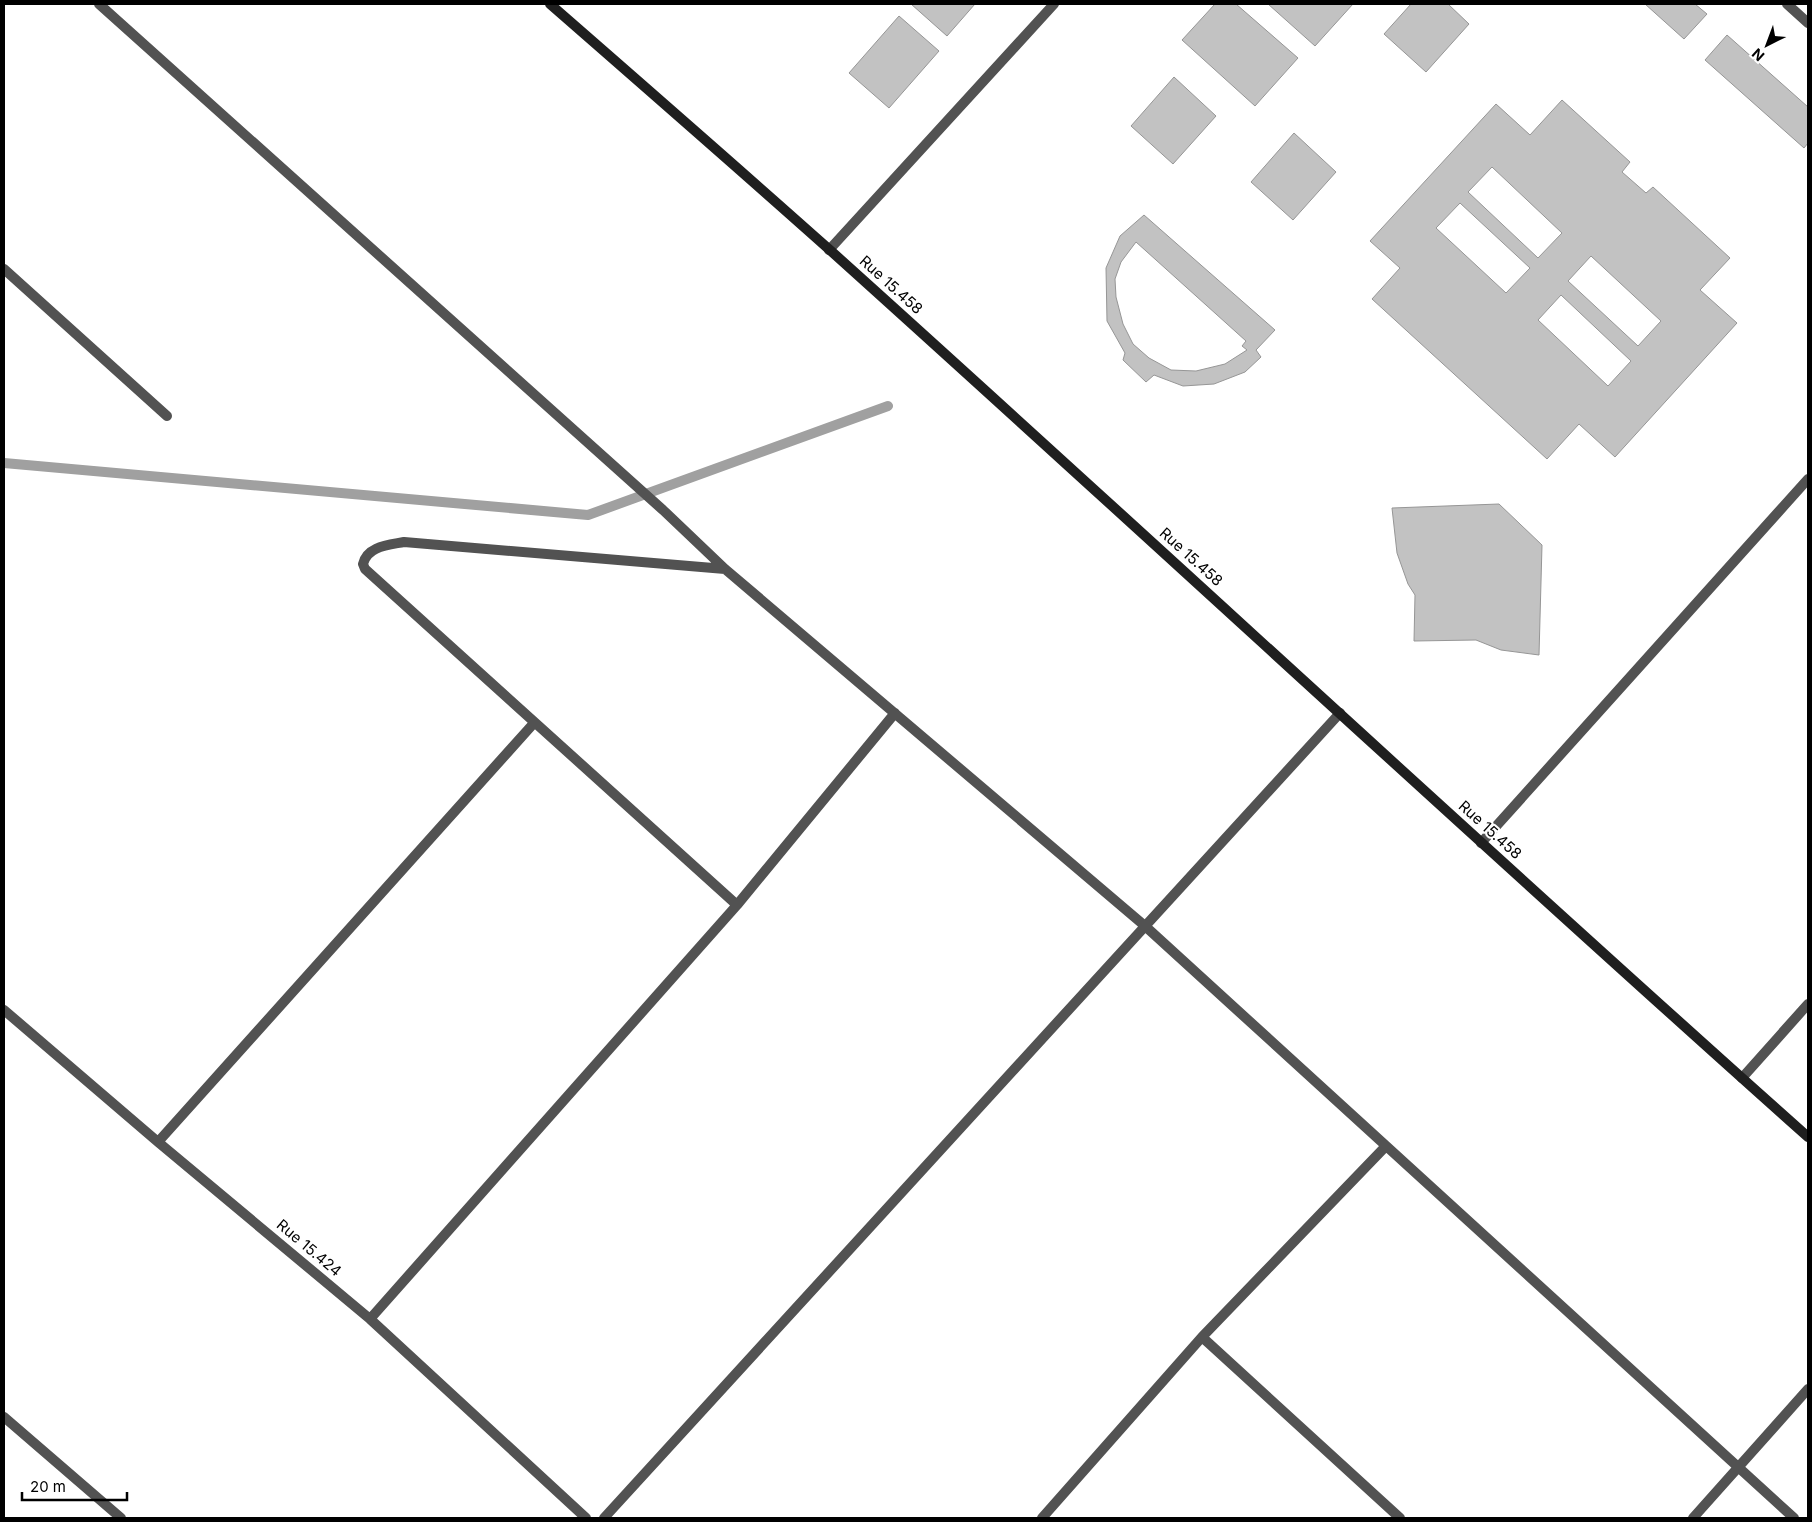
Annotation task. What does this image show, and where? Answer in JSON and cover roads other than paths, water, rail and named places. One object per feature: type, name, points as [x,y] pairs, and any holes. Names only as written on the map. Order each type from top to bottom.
[{"type":"main road","name":"Rue 15.458","points":[[550,4],[829,250],[1808,1137]]},
{"type":"street","points":[[99,4],[664,510],[725,569],[1145,926],[1794,1518]]},
{"type":"street","points":[[829,250],[1054,4]]},
{"type":"street","points":[[1787,4],[1808,22]]},
{"type":"street","points":[[4,269],[167,416]]},
{"type":"street","points":[[1481,842],[1808,478]]},
{"type":"street","points":[[725,569],[404,542],[377,548],[367,555],[364,561],[365,569],[737,905]]},
{"type":"street","points":[[370,1319],[737,905],[895,713]]},
{"type":"street","points":[[604,1518],[1340,713]]},
{"type":"street","points":[[158,1142],[534,723]]},
{"type":"street","points":[[1742,1078],[1808,1004]]},
{"type":"street","name":"Rue 15.424","points":[[4,1010],[158,1142],[370,1319],[586,1518]]},
{"type":"street","points":[[1042,1518],[1202,1337],[1386,1146]]},
{"type":"street","points":[[1202,1337],[1400,1518]]},
{"type":"street","points":[[1692,1518],[1808,1390]]},
{"type":"street","points":[[4,1417],[121,1518]]},
{"type":"waterway","points":[[4,463],[588,515],[888,406]]}]
